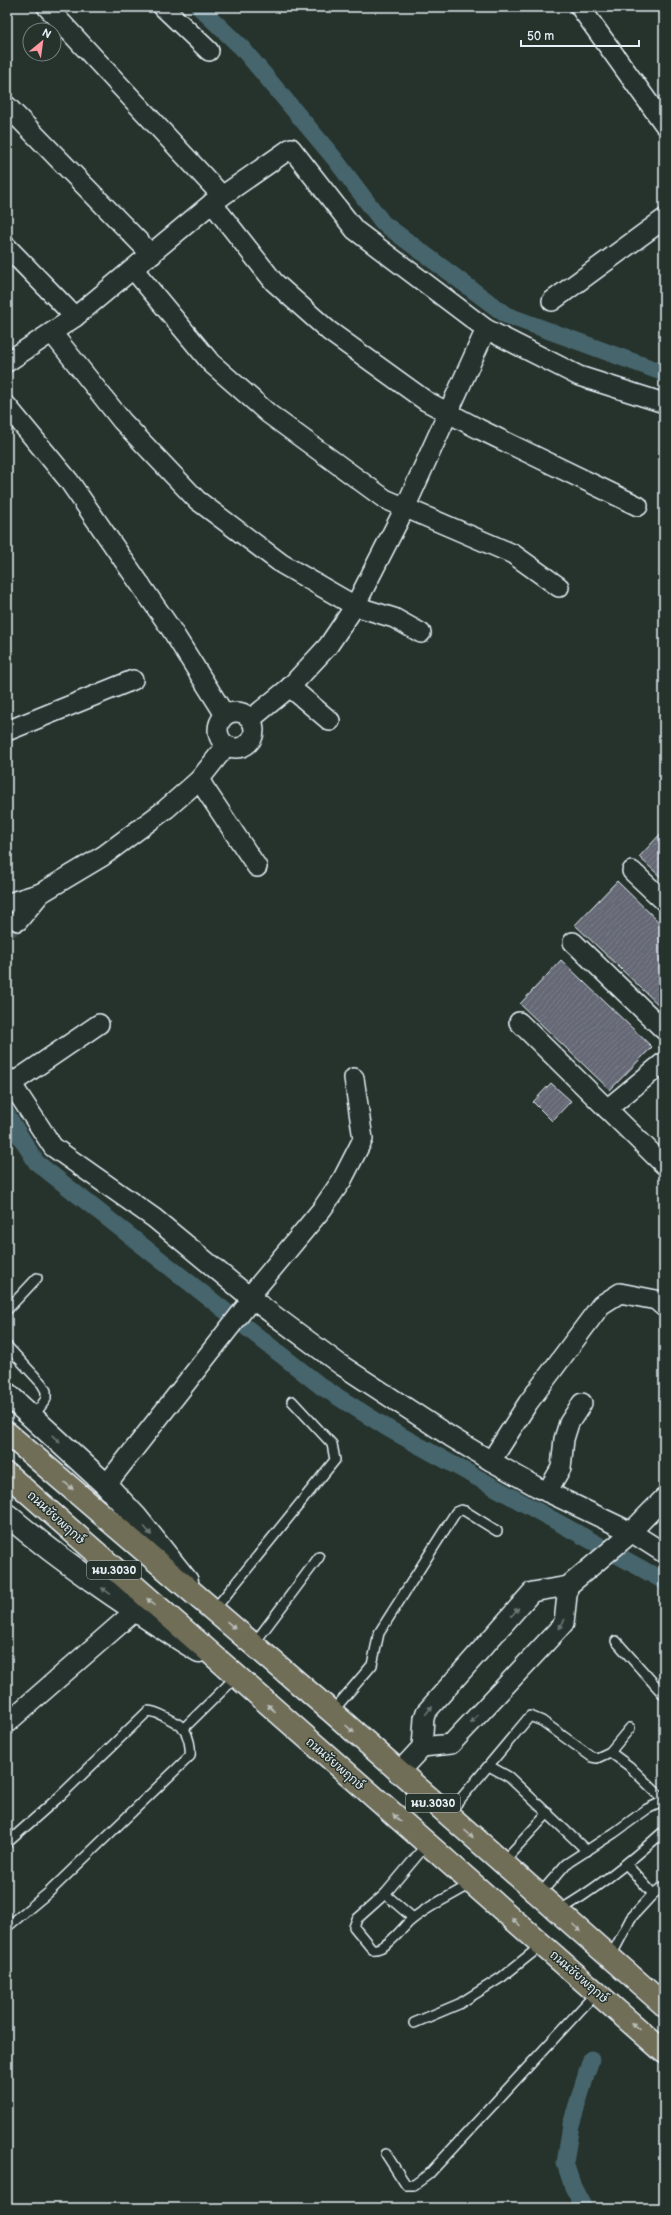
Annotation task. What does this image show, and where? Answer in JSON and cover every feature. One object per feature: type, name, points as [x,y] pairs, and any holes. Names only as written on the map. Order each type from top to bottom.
[{"type":"main road","points":[[7,1394],[106,1485],[160,1545],[208,1605]]},
{"type":"main road","name":"นบ.3030","points":[[7,1433],[332,1712],[398,1773],[664,2005]]},
{"type":"main road","name":"ถนนชัยพฤกษ์","points":[[7,1474],[229,1671],[664,2052]]},
{"type":"main road","points":[[7,1515],[71,1567],[135,1611],[229,1671]]},
{"type":"street","points":[[47,7],[218,200],[274,282],[329,331],[426,401],[448,414],[638,506]]},
{"type":"street","points":[[163,7],[209,51]]},
{"type":"street","points":[[580,7],[664,124]]},
{"type":"street","points":[[7,106],[152,254]]},
{"type":"street","points":[[7,362],[74,317],[134,270],[218,200],[288,148],[293,149],[355,230],[486,329],[579,376],[664,403]]},
{"type":"street","points":[[552,301],[664,219]]},
{"type":"street","points":[[7,247],[74,317]]},
{"type":"street","points":[[134,270],[211,363],[269,414],[385,499],[513,554],[559,587]]},
{"type":"street","points":[[251,719],[290,687],[328,646],[356,606],[405,508],[486,329]]},
{"type":"street","points":[[52,333],[122,421],[197,500],[282,564],[356,606],[394,618],[421,633]]},
{"type":"street","points":[[7,406],[69,481],[171,629],[225,715]]},
{"type":"street","points":[[7,731],[133,680]]},
{"type":"street","points":[[290,687],[330,721]]},
{"type":"street","points":[[236,711],[242,712],[251,719],[254,731],[249,743],[238,748],[226,746],[221,742],[217,730],[221,719],[225,715],[236,711]]},
{"type":"street","points":[[8,903],[41,893],[103,856],[166,809],[199,780],[226,746]]},
{"type":"street","points":[[199,780],[257,867]]},
{"type":"street","points":[[632,871],[664,901]]},
{"type":"street","points":[[18,921],[41,893]]},
{"type":"street","points":[[572,942],[664,1030]]},
{"type":"street","points":[[519,1022],[662,1164]]},
{"type":"street","points":[[99,1024],[9,1081],[53,1147],[154,1218],[250,1300],[341,1366],[491,1461],[627,1536],[664,1553]]},
{"type":"street","points":[[607,1109],[664,1062]]},
{"type":"street","points":[[106,1485],[322,1208],[342,1180],[363,1140],[354,1078]]},
{"type":"street","points":[[491,1461],[528,1403],[602,1305],[620,1293],[656,1300],[664,1307]]},
{"type":"street","points":[[547,1492],[561,1468],[564,1439],[569,1423],[582,1403]]},
{"type":"street","points":[[398,1773],[422,1747],[424,1718],[426,1712],[532,1592],[568,1586],[590,1569],[627,1536],[664,1498]]},
{"type":"street","points":[[422,1747],[451,1744],[564,1623],[568,1586]]},
{"type":"street","points":[[7,1723],[135,1611]]},
{"type":"lane","points":[[7,1310],[37,1278]]},
{"type":"lane","points":[[7,1346],[42,1384],[46,1391],[46,1399],[33,1417]]},
{"type":"lane","points":[[208,1605],[336,1460],[332,1444],[292,1401]]},
{"type":"lane","points":[[332,1712],[372,1665],[379,1633],[456,1512],[461,1510],[465,1511],[497,1531]]},
{"type":"lane","points":[[253,1645],[319,1557]]},
{"type":"lane","points":[[616,1640],[664,1695]]},
{"type":"lane","points":[[184,1728],[229,1671]]},
{"type":"lane","points":[[7,1843],[59,1797],[148,1711],[158,1713],[184,1728],[191,1748],[190,1756],[48,1893],[7,1927]]},
{"type":"lane","points":[[447,1815],[489,1766],[496,1754],[530,1716],[542,1721],[592,1757],[597,1758],[610,1752],[630,1728]]},
{"type":"lane","points":[[539,1895],[566,1864],[647,1809],[664,1800],[629,1766],[610,1752]]},
{"type":"lane","points":[[489,1766],[509,1777],[587,1851]]},
{"type":"lane","points":[[502,1863],[548,1813]]},
{"type":"lane","points":[[558,1911],[584,1896],[604,1880],[627,1865],[664,1831]]},
{"type":"lane","points":[[427,1844],[385,1894],[357,1919],[354,1927],[372,1949],[376,1950],[385,1945],[413,1918],[472,1884]]},
{"type":"lane","points":[[627,1865],[653,1894]]},
{"type":"lane","points":[[610,1958],[631,1918],[653,1894],[664,1886]]},
{"type":"lane","points":[[385,1894],[413,1918]]},
{"type":"lane","points":[[414,2023],[459,2004],[502,1977],[542,1945]]},
{"type":"lane","points":[[386,2154],[406,2185],[414,2185],[429,2174],[596,1993]]},
{"type":"building","points":[[664,830],[664,880],[639,857]]},
{"type":"building","points":[[617,881],[664,927],[664,1010],[575,925]]},
{"type":"building","points":[[561,960],[652,1047],[610,1090],[520,1004]]},
{"type":"building","points":[[551,1083],[571,1101],[552,1121],[533,1102]]},
{"type":"waterway","points":[[199,7],[242,48],[334,158],[383,223],[506,315],[664,373]]},
{"type":"waterway","points":[[7,1115],[36,1162],[322,1387],[389,1429],[664,1581]]},
{"type":"waterway","points":[[584,2208],[573,2187],[565,2163],[571,2125],[591,2059]]},
{"type":"tunnel","points":[[7,930],[18,921]]}]
